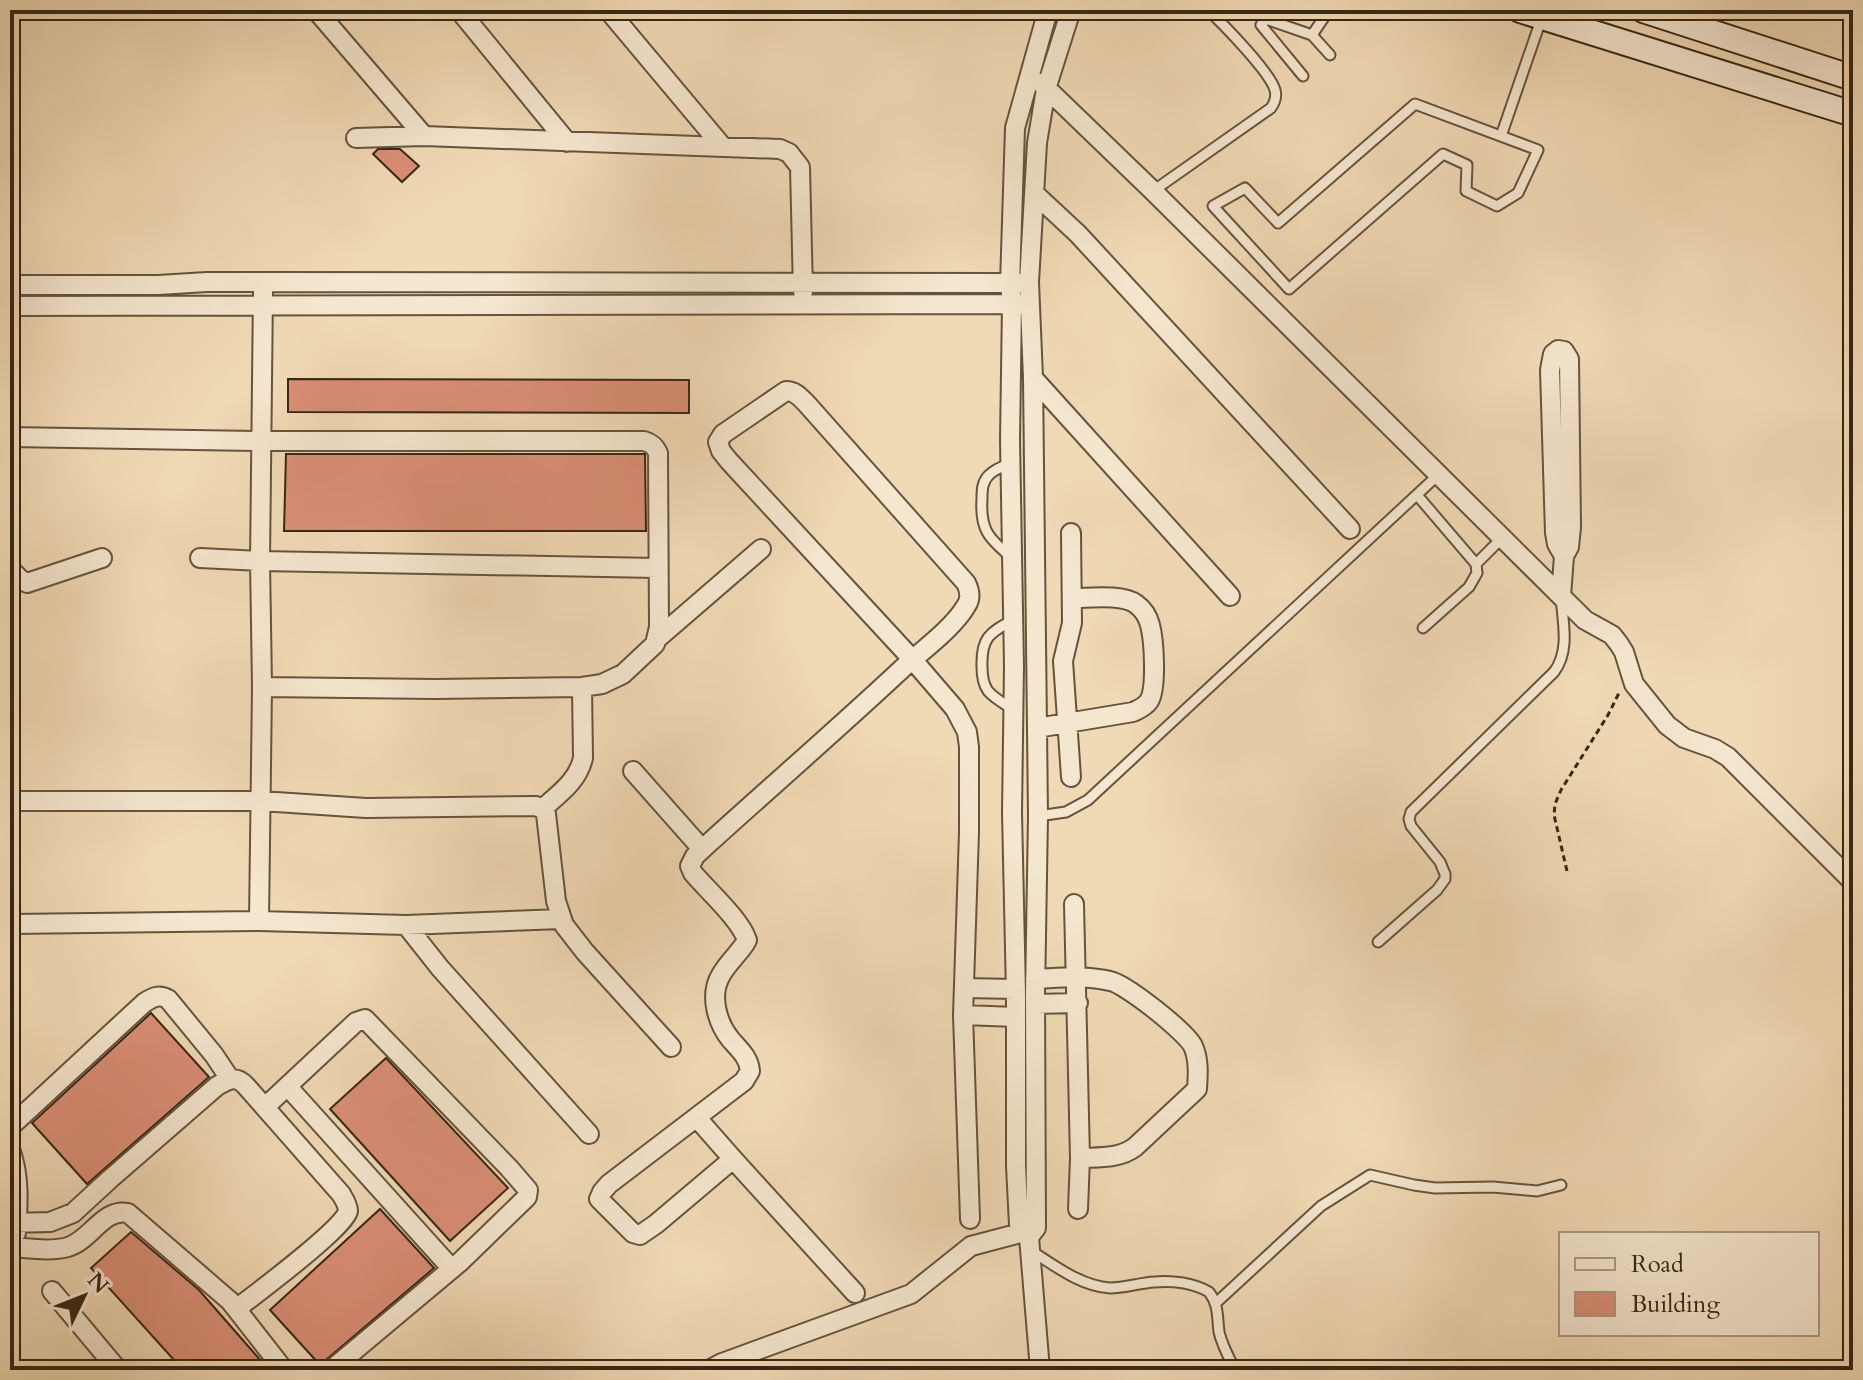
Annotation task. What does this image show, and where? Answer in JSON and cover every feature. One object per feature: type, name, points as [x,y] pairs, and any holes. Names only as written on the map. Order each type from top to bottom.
[{"type":"street","points":[[316,10],[424,136]]},
{"type":"street","points":[[459,10],[567,142]]},
{"type":"street","points":[[608,10],[722,146]]},
{"type":"street","points":[[1040,1370],[1027,1240],[1019,1225],[1016,1166],[1011,463],[1020,304],[1014,137],[1048,10]]},
{"type":"street","points":[[1019,283],[1035,194],[1037,143],[1046,89],[1071,10]]},
{"type":"street","points":[[1643,10],[1853,78]]},
{"type":"street","points":[[1531,13],[1853,114]]},
{"type":"street","points":[[1030,72],[1561,596],[1591,625],[1615,638],[1639,692],[1667,725],[1684,738],[1728,757],[1853,882]]},
{"type":"street","points":[[356,138],[424,136],[780,149],[789,153],[800,167],[803,304]]},
{"type":"street","points":[[1035,194],[1078,234],[1350,529]]},
{"type":"street","points":[[10,285],[207,282],[1019,283]]},
{"type":"street","points":[[259,921],[264,282]]},
{"type":"street","points":[[158,285],[161,306]]},
{"type":"street","points":[[10,306],[1020,304]]},
{"type":"street","points":[[709,1370],[911,1294],[971,1246],[1027,1240],[1036,1228],[1038,816],[1033,378],[1020,304]]},
{"type":"street","points":[[1561,596],[1564,556],[1569,547],[1571,527],[1569,359],[1564,351],[1558,350],[1553,354],[1550,370],[1555,533],[1564,556]]},
{"type":"street","points":[[1033,378],[1230,596]]},
{"type":"street","points":[[733,1159],[640,1235],[633,1233],[600,1202],[599,1196],[609,1184],[744,1081],[751,1067],[720,1022],[715,993],[718,979],[747,940],[737,922],[691,869],[692,861],[702,849],[912,659],[955,620],[967,605],[969,590],[806,403],[793,392],[786,391],[723,434],[718,442],[719,447],[912,659],[955,709],[967,732],[969,832],[963,1015],[970,1219]]},
{"type":"street","points":[[10,437],[650,442],[658,453],[658,638]]},
{"type":"street","points":[[1071,533],[1072,623],[1063,661],[1071,777]]},
{"type":"street","points":[[262,687],[435,689],[582,687],[602,684],[623,674],[650,650],[658,638],[761,549]]},
{"type":"street","points":[[10,569],[27,583],[102,558]]},
{"type":"street","points":[[200,558],[658,568]]},
{"type":"street","points":[[1037,728],[1133,712],[1151,697],[1152,637],[1149,623],[1139,607],[1125,599],[1073,598]]},
{"type":"street","points":[[542,809],[575,778],[581,768],[582,687]]},
{"type":"street","points":[[633,771],[702,849]]},
{"type":"street","points":[[10,801],[261,801],[366,808],[531,805],[542,809],[546,814],[556,901],[561,919],[585,952],[671,1047]]},
{"type":"street","points":[[1012,813],[1038,816]]},
{"type":"street","points":[[1074,904],[1078,1003],[1078,1209]]},
{"type":"street","points":[[10,924],[259,921],[406,925],[561,919]]},
{"type":"street","points":[[406,925],[440,968],[589,1134]]},
{"type":"street","points":[[1035,979],[1077,977],[1113,981],[1134,993],[1191,1042],[1197,1056],[1197,1089],[1130,1151],[1117,1156],[1080,1158]]},
{"type":"street","points":[[964,988],[1016,989]]},
{"type":"street","points":[[10,1127],[144,1003],[157,996],[168,999],[230,1079]]},
{"type":"street","points":[[1035,1004],[1078,1003]]},
{"type":"street","points":[[963,1015],[1016,1017]]},
{"type":"street","points":[[265,1107],[356,1022],[367,1020],[528,1190],[528,1196],[452,1269],[331,1370]]},
{"type":"street","points":[[10,1149],[16,1174],[13,1247],[68,1247],[85,1238],[111,1215],[128,1213],[234,1305],[244,1303],[327,1236],[347,1216],[347,1212],[341,1194],[265,1107],[242,1082],[230,1079],[217,1086],[66,1217],[50,1222],[14,1223]]},
{"type":"street","points":[[288,1087],[452,1269]]},
{"type":"street","points":[[697,1118],[855,1293]]},
{"type":"street","points":[[106,1182],[120,1212]]},
{"type":"street","points":[[52,1291],[118,1370]]},
{"type":"street","points":[[230,1301],[284,1370]]},
{"type":"lane","points":[[1153,191],[1271,108],[1275,102],[1276,95],[1270,80],[1208,10]]},
{"type":"lane","points":[[1312,35],[1329,10]]},
{"type":"lane","points":[[1501,136],[1531,13]]},
{"type":"lane","points":[[1303,76],[1261,25],[1266,19],[1312,35],[1330,55]]},
{"type":"lane","points":[[1415,104],[1501,136],[1538,150],[1518,193],[1497,206],[1466,191],[1467,165],[1443,154],[1289,289],[1213,206],[1245,188],[1278,223],[1415,104]]},
{"type":"lane","points":[[1011,463],[995,470],[986,479],[982,522],[993,542],[1012,557]]},
{"type":"lane","points":[[1038,816],[1066,812],[1088,800],[1438,475]]},
{"type":"lane","points":[[1417,495],[1476,564],[1477,573],[1469,587],[1423,628]]},
{"type":"lane","points":[[1476,564],[1503,538]]},
{"type":"lane","points":[[1378,942],[1437,890],[1445,879],[1440,862],[1411,826],[1411,812],[1560,664],[1564,646],[1561,596]]},
{"type":"lane","points":[[1013,620],[989,635],[981,653],[982,677],[988,690],[1014,710]]},
{"type":"lane","points":[[1216,1303],[1321,1206],[1370,1175],[1435,1188],[1493,1187],[1537,1191],[1561,1185]]},
{"type":"lane","points":[[1027,1240],[1086,1283],[1109,1288],[1155,1281],[1187,1284],[1209,1292],[1216,1303],[1222,1340],[1235,1370]]},
{"type":"path","points":[[1567,871],[1554,815],[1555,804],[1608,715],[1629,671]]},
{"type":"building","points":[[378,149],[400,149],[419,166],[402,182],[373,154]]},
{"type":"building","points":[[288,379],[689,380],[689,413],[288,412]]},
{"type":"building","points":[[286,454],[645,454],[646,531],[284,531]]},
{"type":"building","points":[[151,1013],[209,1077],[87,1184],[32,1123]]},
{"type":"building","points":[[386,1058],[508,1188],[450,1241],[330,1109]]},
{"type":"building","points":[[380,1209],[434,1268],[320,1365],[270,1310]]},
{"type":"building","points":[[131,1232],[199,1290],[269,1370],[183,1370],[91,1268]]}]
